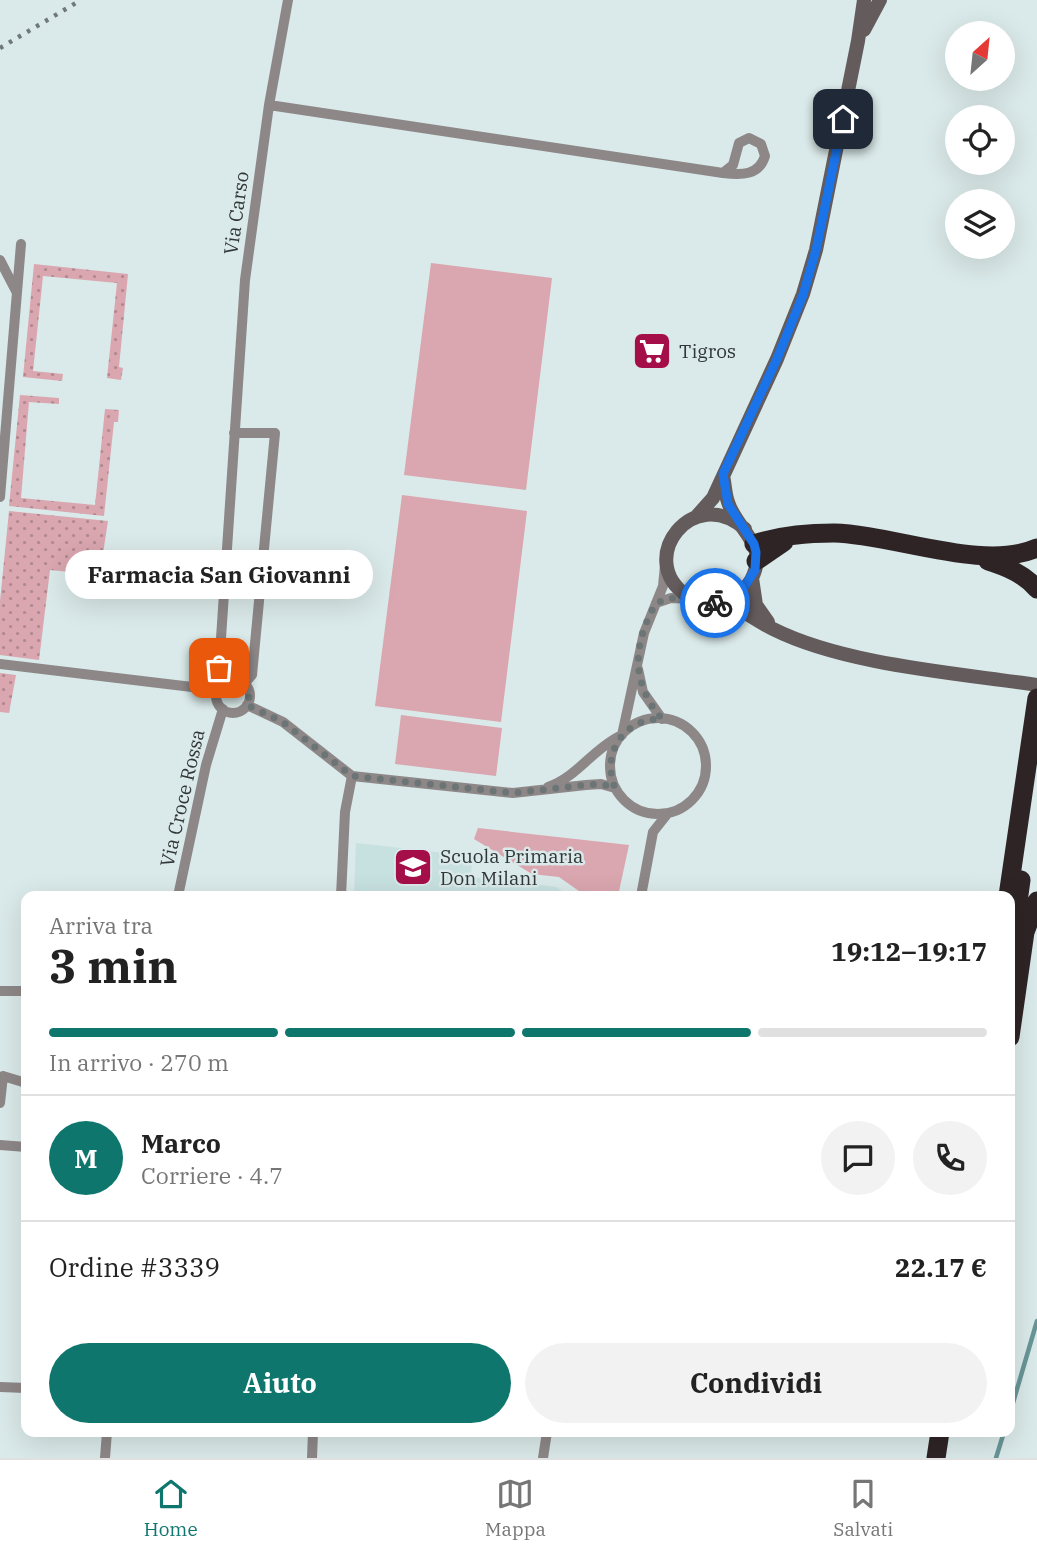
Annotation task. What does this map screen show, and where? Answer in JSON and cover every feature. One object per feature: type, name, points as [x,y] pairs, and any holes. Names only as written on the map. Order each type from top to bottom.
[{"type":"highway","points":[[752,553],[771,550],[795,536],[835,533],[956,552],[1003,556],[1021,555],[1037,548]]},
{"type":"highway","points":[[956,552],[1011,569],[1029,580],[1037,589]]},
{"type":"highway","points":[[1009,891],[1037,698]]},
{"type":"highway","points":[[1015,926],[1037,775]]},
{"type":"highway","points":[[1015,1002],[1025,932],[1037,901]]},
{"type":"highway","points":[[936,1458],[939,1437]]},
{"type":"street","name":"Via Carso","points":[[221,686],[219,668],[245,280],[269,105],[288,0]]},
{"type":"street","points":[[696,517],[713,498],[777,359],[803,295],[816,250],[864,0]]},
{"type":"street","points":[[858,41],[880,0]]},
{"type":"street","points":[[269,105],[723,173]]},
{"type":"street","points":[[0,497],[21,244]]},
{"type":"street","points":[[0,260],[16,291]]},
{"type":"street","points":[[234,433],[275,433],[252,675],[244,684]]},
{"type":"street","points":[[723,474],[728,504],[752,553],[756,605],[773,629]]},
{"type":"street","points":[[653,832],[638,810],[624,800],[615,788],[610,760],[622,735],[650,613],[663,586],[668,547],[675,532],[688,520],[723,515],[752,553]]},
{"type":"street","points":[[656,603],[671,598],[692,599],[709,604],[726,601],[741,592],[752,553]]},
{"type":"street","points":[[667,556],[673,582],[692,599]]},
{"type":"street","points":[[726,601],[773,629],[851,656],[1037,685]]},
{"type":"street","points":[[638,658],[643,692],[662,719]]},
{"type":"street","points":[[0,664],[207,690],[235,680],[244,684],[249,694],[247,705],[239,712],[233,713],[223,709],[217,700],[221,686]]},
{"type":"street","points":[[247,705],[283,722],[352,776],[513,793],[601,784],[615,788]]},
{"type":"street","name":"Via Croce Rossa","points":[[179,891],[206,765],[223,709]]},
{"type":"street","points":[[538,790],[560,783],[579,769],[597,749],[640,722],[662,719],[675,722],[691,732],[702,749],[706,761],[704,781],[698,793],[683,807],[656,814],[638,810]]},
{"type":"street","points":[[341,891],[345,812],[352,776]]},
{"type":"street","points":[[642,891],[653,832],[668,813]]},
{"type":"street","points":[[0,991],[21,991]]},
{"type":"street","points":[[0,1103],[3,1076],[21,1081]]},
{"type":"street","points":[[0,1145],[21,1147]]},
{"type":"street","points":[[0,1387],[21,1388]]},
{"type":"street","points":[[105,1458],[107,1437]]},
{"type":"street","points":[[312,1458],[313,1437]]},
{"type":"street","points":[[543,1458],[546,1437]]},
{"type":"shaded area","points":[[431,263],[552,278],[526,490],[404,475]]},
{"type":"shaded area","points":[[34,264],[128,274],[119,367],[123,368],[121,380],[107,378],[117,283],[43,276],[33,371],[63,374],[62,381],[23,377]]},
{"type":"shaded area","points":[[20,395],[59,398],[59,404],[29,402],[21,498],[95,505],[105,409],[119,410],[118,422],[114,422],[104,516],[9,506]]},
{"type":"shaded area","points":[[402,495],[527,511],[501,722],[375,706]]},
{"type":"shaded area","points":[[9,511],[108,521],[102,560],[88,562],[80,573],[50,570],[39,660],[0,655],[0,601]]},
{"type":"shaded area","points":[[0,673],[16,675],[9,713],[0,712]]},
{"type":"shaded area","points":[[401,715],[502,728],[496,776],[395,764]]},
{"type":"shaded area","points":[[478,828],[629,845],[619,891],[579,891],[559,877],[532,874],[474,839]]},
{"type":"shaded area","name":"Scuola Primaria Don Milani","points":[[356,843],[472,856],[471,877],[556,887],[562,891],[354,891]]},
{"type":"waterway","points":[[1015,1396],[1037,1321]]},
{"type":"waterway","points":[[996,1458],[1002,1437]]},
{"type":"railway","points":[[0,48],[81,0]]},
{"type":"way so far","points":[[219,668],[224,682],[240,681],[248,688],[247,705],[283,722],[352,776],[513,793],[601,784],[615,788],[610,760],[618,740],[640,722],[662,719],[643,692],[638,674],[638,658],[650,613],[656,603],[671,598],[715,603]]},
{"type":"place","name":"Tigros","points":[[652,351]]},
{"type":"place","name":"Farmacia San Giovanni","points":[[219,668]]},
{"type":"place","name":"Scuola Primaria Don Milani","points":[[413,867]]},
{"type":"route","points":[[715,603],[726,601],[741,592],[755,570],[754,544],[728,504],[723,474],[777,359],[803,295],[816,250],[843,119]]}]
